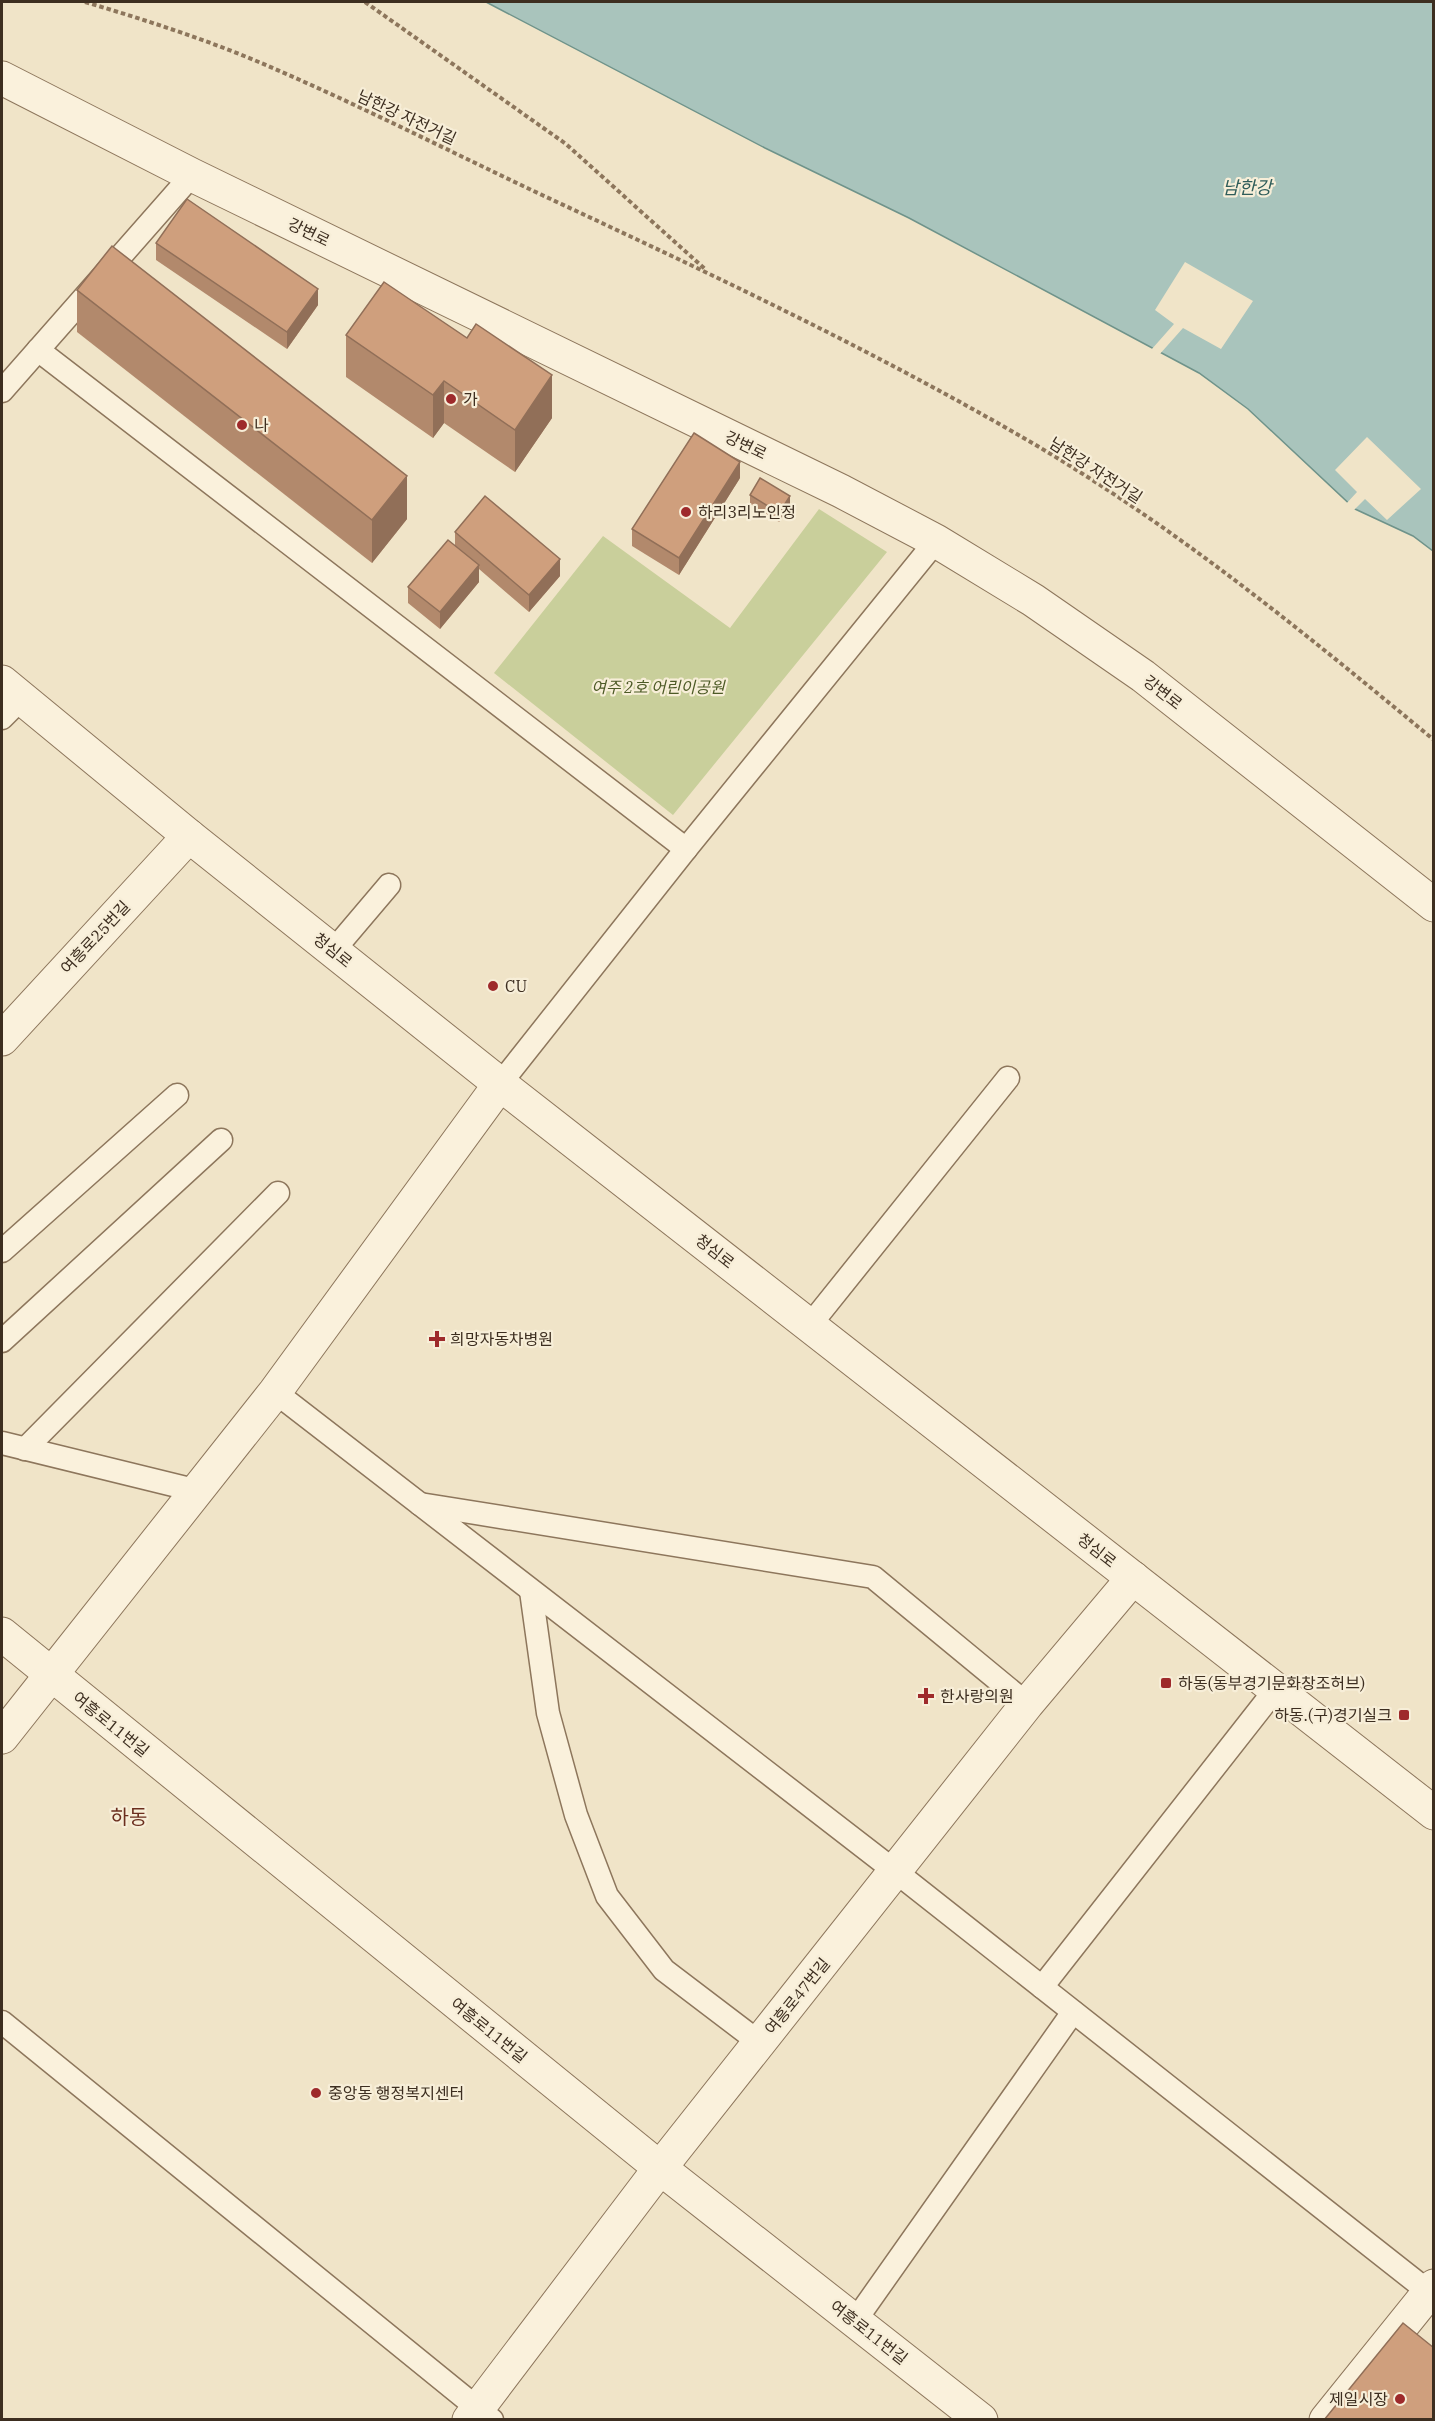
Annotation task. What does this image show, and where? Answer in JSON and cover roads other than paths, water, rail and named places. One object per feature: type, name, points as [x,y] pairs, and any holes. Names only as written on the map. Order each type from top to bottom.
[{"type":"street","name":"강변로","points":[[2,78],[192,175],[831,486],[936,542],[1033,600],[1143,676],[1434,905]]},
{"type":"street","name":"청심로","points":[[8,699],[189,836],[500,1084],[1434,1813]]},
{"type":"street","name":"여흥로25번길","points":[[2,1039],[189,836]]},
{"type":"street","points":[[2,1737],[275,1392],[500,1084]]},
{"type":"street","name":"여흥로47번길","points":[[480,2416],[660,2168],[1027,1704],[1132,1578]]},
{"type":"street","name":"여흥로11번길","points":[[2,1634],[660,2168],[981,2420]]},
{"type":"street","points":[[1326,2420],[1432,2292]]},
{"type":"lane","points":[[2,392],[192,175]]},
{"type":"lane","points":[[38,350],[686,849]]},
{"type":"lane","points":[[500,1084],[686,849],[936,542]]},
{"type":"lane","points":[[333,951],[389,885]]},
{"type":"lane","points":[[810,1325],[1008,1077]]},
{"type":"lane","points":[[2,1251],[177,1095]]},
{"type":"lane","points":[[2,1341],[221,1140]]},
{"type":"lane","points":[[25,1449],[278,1193]]},
{"type":"lane","points":[[275,1392],[896,1872],[1432,2292]]},
{"type":"lane","points":[[2,1443],[198,1491]]},
{"type":"lane","points":[[418,1503],[873,1577],[1027,1704]]},
{"type":"lane","points":[[531,1591],[548,1713],[576,1815],[607,1896],[664,1970],[760,2043]]},
{"type":"lane","points":[[1042,1987],[1275,1690]]},
{"type":"lane","points":[[855,2321],[1073,2012]]},
{"type":"lane","points":[[2,2022],[480,2416]]},
{"type":"water","name":"남한강","points":[[486,2],[1433,2],[1433,551],[1413,536],[1355,509],[1248,409],[1199,373],[909,218],[765,148]]},
{"type":"place","name":"가","points":[[451,399]]},
{"type":"place","name":"나","points":[[242,425]]},
{"type":"place","name":"하리3리노인정","points":[[686,512]]},
{"type":"place","name":"CU","points":[[493,986]]},
{"type":"place","name":"희망자동차병원","points":[[437,1339]]},
{"type":"place","name":"하동(동부경기문화창조허브)","points":[[1166,1683]]},
{"type":"place","name":"한사랑의원","points":[[926,1696]]},
{"type":"place","name":"하동.(구)경기실크","points":[[1404,1715]]},
{"type":"place","name":"중앙동 행정복지센터","points":[[316,2093]]},
{"type":"place","name":"제일시장","points":[[1400,2399]]},
{"type":"district","name":"하동","points":[[129,1817]]},
{"type":"park label","name":"여주 2호 어린이공원","points":[[658,687]]}]
